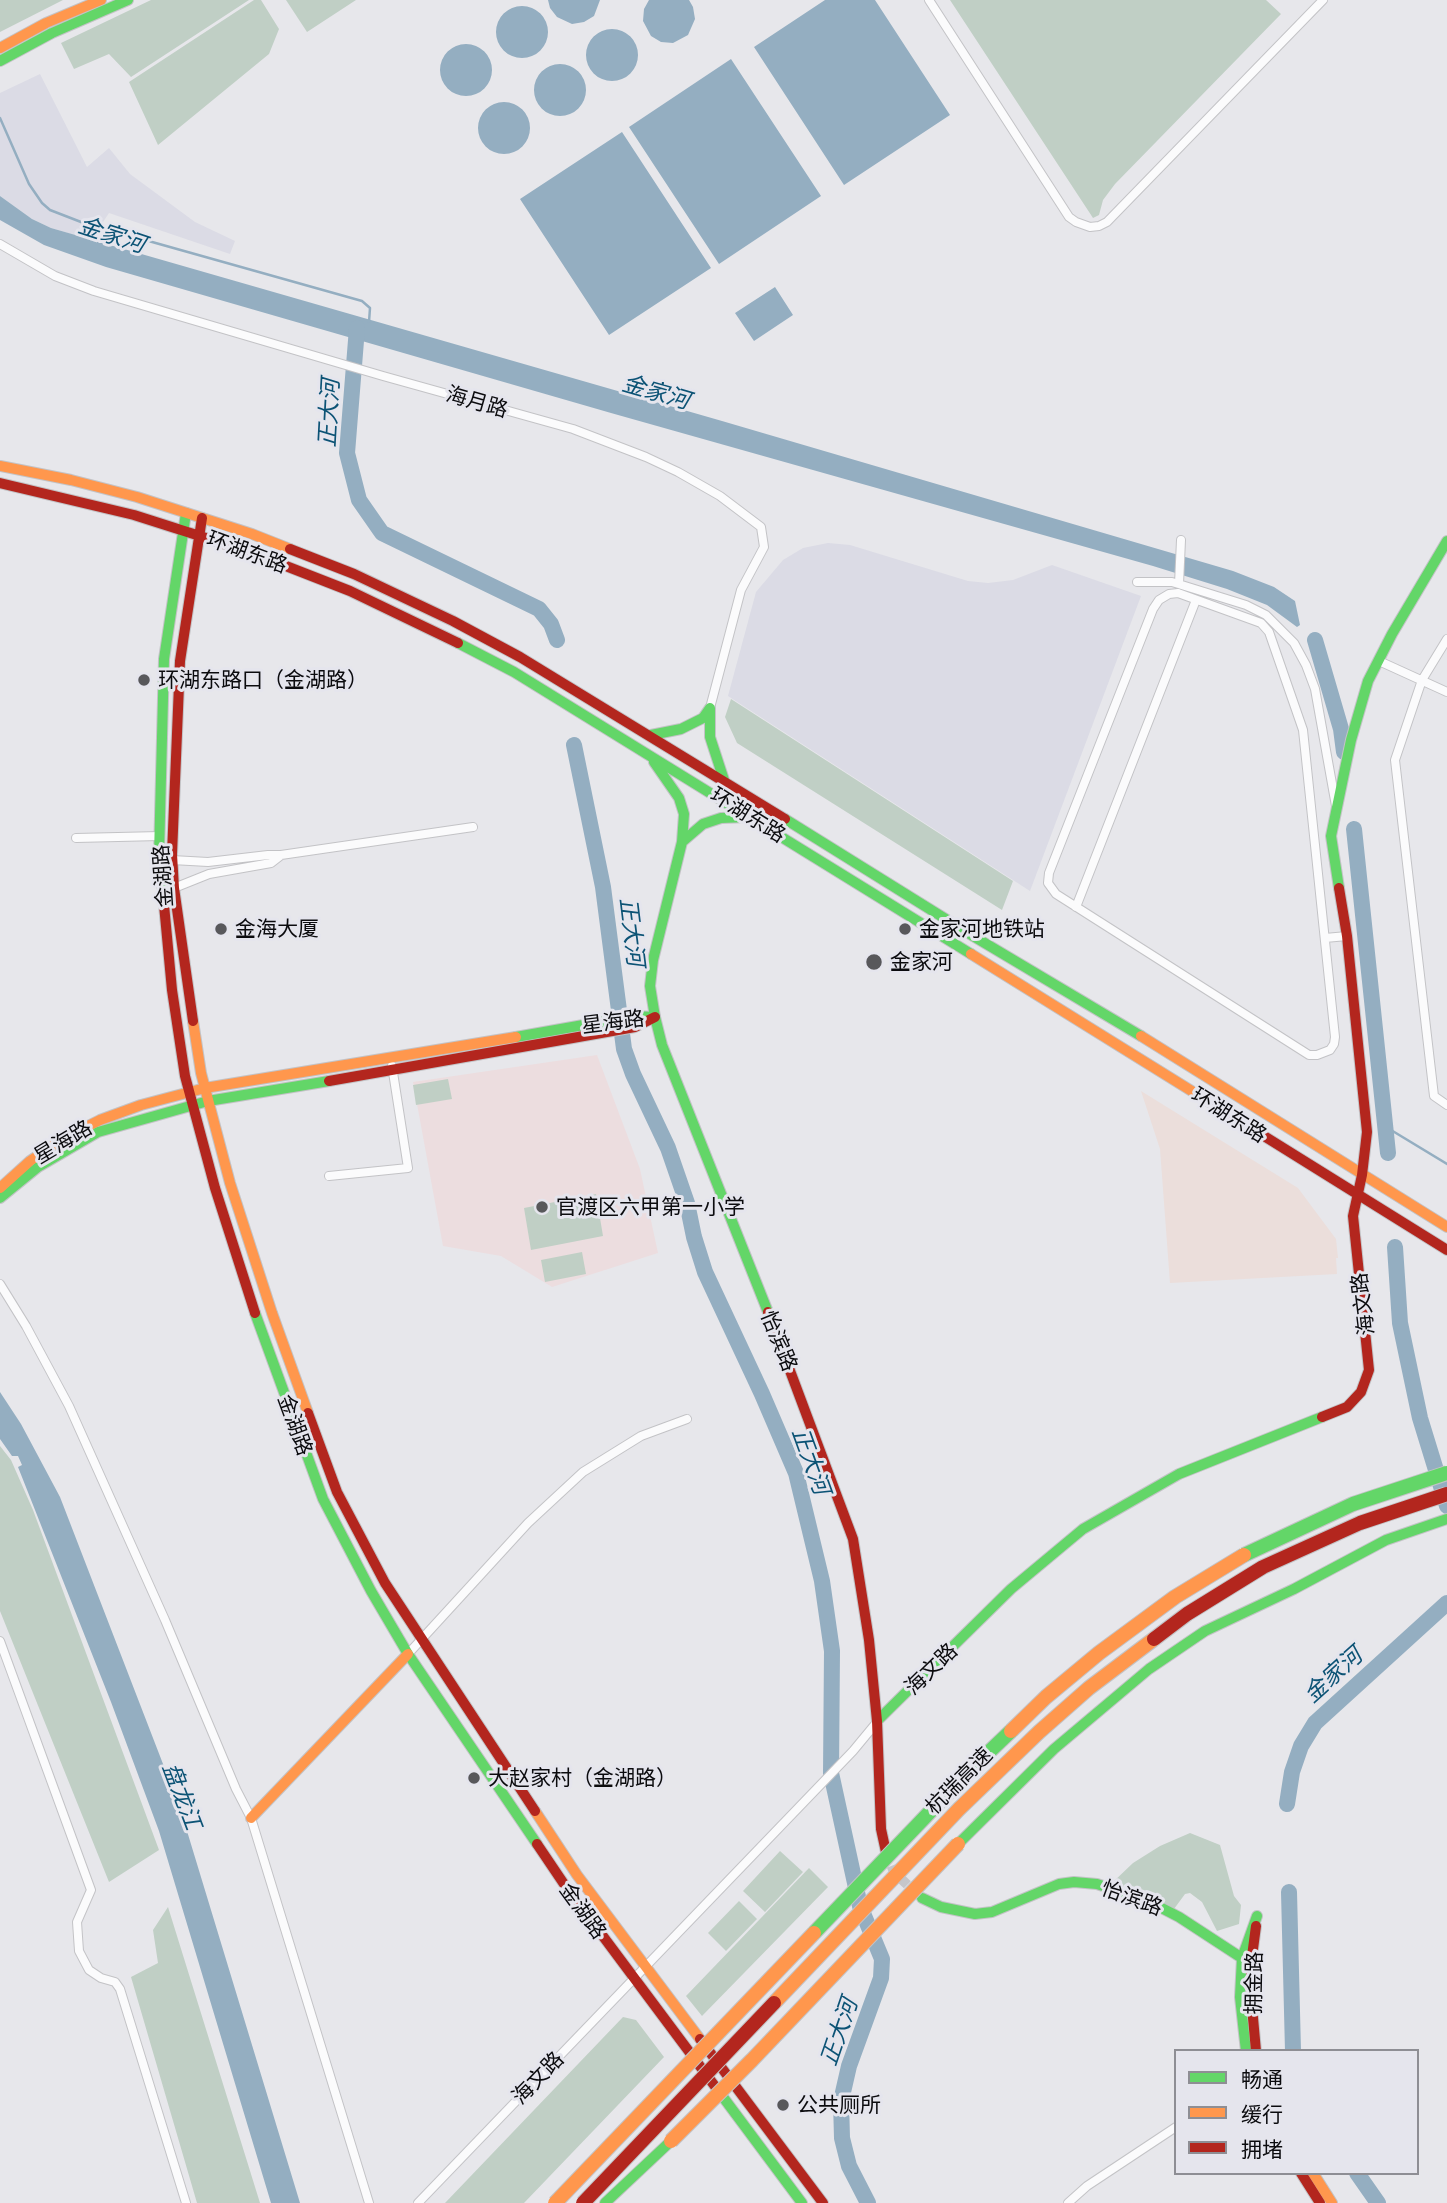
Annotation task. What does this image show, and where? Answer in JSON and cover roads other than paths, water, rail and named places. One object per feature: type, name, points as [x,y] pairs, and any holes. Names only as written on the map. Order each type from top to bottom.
[{"type":"main road","points":[[1,56],[46,23],[101,0]]},
{"type":"main road","points":[[1,56],[128,0]]},
{"type":"main road","name":"环湖东路","points":[[0,466],[84,484],[252,534],[355,574],[453,621],[520,657],[651,735],[1447,1227]]},
{"type":"main road","name":"环湖东路","points":[[0,484],[69,498],[250,552],[350,591],[447,637],[514,673],[644,751],[1447,1250]]},
{"type":"main road","name":"金湖路","points":[[186,513],[164,659],[159,855],[172,990],[191,1099],[215,1188],[257,1319],[323,1499],[371,1591],[408,1654],[564,1884],[633,1980],[802,2203]]},
{"type":"main road","name":"金湖路","points":[[202,518],[180,660],[172,860],[174,888],[207,1095],[230,1183],[272,1314],[337,1492],[385,1583],[577,1875],[823,2203]]},
{"type":"main road","name":"海文路","points":[[877,1721],[1011,1589],[1083,1529],[1179,1474],[1347,1408],[1365,1384],[1369,1356],[1353,1216],[1362,1175],[1367,1132],[1347,936],[1331,836],[1360,702],[1392,634],[1447,541]]},
{"type":"main road","points":[[651,735],[681,729],[702,719],[710,708]]},
{"type":"main road","points":[[710,708],[710,737],[724,780]]},
{"type":"main road","name":"怡滨路","points":[[644,751],[664,773],[679,798],[684,814],[682,842],[653,960],[650,986],[655,1017],[662,1045],[844,1508],[853,1539],[869,1640],[877,1721],[881,1829],[886,1852]]},
{"type":"main road","points":[[682,842],[690,832],[703,824],[735,816],[752,818]]},
{"type":"main road","name":"星海路","points":[[0,1198],[38,1167],[98,1132],[191,1099],[655,1017]]},
{"type":"main road","name":"星海路","points":[[0,1188],[30,1161],[81,1129],[141,1105],[191,1099]]},
{"type":"main road","name":"杭瑞高速","points":[[555,2203],[945,1795],[1016,1725],[1076,1672],[1175,1597],[1254,1549],[1353,1504],[1447,1473]]},
{"type":"main road","name":"杭瑞高速","points":[[583,2203],[985,1783],[1096,1681],[1186,1614],[1263,1567],[1360,1523],[1447,1494]]},
{"type":"main road","points":[[605,2203],[720,2092],[958,1844],[1065,1739],[1149,1669],[1205,1631],[1294,1589],[1386,1539],[1442,1521]]},
{"type":"main road","points":[[251,1818],[408,1654]]},
{"type":"main road","name":"怡滨路","points":[[922,1898],[950,1910],[975,1913],[1002,1908],[1059,1884],[1097,1884],[1148,1901],[1179,1917],[1247,1961]]},
{"type":"main road","points":[[1246,2049],[1240,1997],[1249,1934],[1257,1916]]},
{"type":"main road","name":"拥金路","points":[[1247,1961],[1256,2049]]},
{"type":"main road","points":[[1302,2175],[1320,2203]]},
{"type":"main road","points":[[1314,2175],[1332,2203]]},
{"type":"street","points":[[929,0],[1069,217],[1083,226],[1090,227],[1107,222],[1323,0]]},
{"type":"street","name":"海月路","points":[[0,244],[55,275],[94,291],[573,429],[613,443],[678,472],[720,496],[761,527],[764,547],[741,590],[710,708]]},
{"type":"street","points":[[1179,579],[1181,540]]},
{"type":"street","points":[[1137,582],[1179,579],[1259,610],[1294,643],[1315,689],[1336,809]]},
{"type":"street","points":[[1178,593],[1261,623],[1269,632],[1303,730],[1314,838],[1334,1044],[1330,1050],[1317,1055],[1309,1055],[1076,907],[1056,894],[1048,883],[1049,873],[1158,600],[1178,593]]},
{"type":"street","points":[[1076,907],[1196,600]]},
{"type":"street","points":[[1447,639],[1422,680],[1395,760],[1434,1096],[1447,1105]]},
{"type":"street","points":[[1379,661],[1447,692]]},
{"type":"street","points":[[172,860],[208,862],[281,855],[473,827]]},
{"type":"street","points":[[76,838],[160,836]]},
{"type":"street","points":[[1314,838],[1331,836]]},
{"type":"street","points":[[174,888],[209,874],[271,863],[281,855]]},
{"type":"street","points":[[1325,938],[1347,936]]},
{"type":"street","points":[[329,1176],[408,1168],[392,1065]]},
{"type":"street","points":[[0,1284],[69,1406],[251,1818],[369,2203]]},
{"type":"street","points":[[408,1654],[528,1523],[583,1472],[641,1436],[687,1419]]},
{"type":"street","points":[[0,1641],[91,1890],[77,1922],[79,1951],[89,1970],[101,1978],[115,1982],[120,1989],[186,2203]]},
{"type":"street","name":"海文路","points":[[418,2203],[853,1751],[877,1721]]},
{"type":"street","points":[[1068,2203],[1087,2186],[1174,2128]]},
{"type":"water","points":[[548,0],[600,0],[594,16],[584,22],[572,24],[557,17]]},
{"type":"water","points":[[649,0],[689,0],[695,19],[688,35],[673,43],[661,42],[651,36],[643,21],[644,9]]},
{"type":"water","points":[[825,0],[875,0],[950,115],[844,185],[754,47]]},
{"type":"water","points":[[522,6],[532,8],[540,14],[546,22],[546,42],[540,50],[532,56],[522,58],[512,56],[504,50],[498,42],[496,32],[498,22],[504,14],[512,8]]},
{"type":"water","points":[[612,29],[622,31],[630,37],[636,45],[636,65],[630,73],[622,79],[612,81],[602,79],[594,73],[588,65],[586,55],[588,45],[594,37],[602,31]]},
{"type":"water","points":[[466,44],[476,46],[484,52],[490,60],[490,80],[484,88],[476,94],[466,96],[456,94],[448,88],[442,80],[440,70],[442,60],[448,52],[456,46]]},
{"type":"water","points":[[731,59],[821,196],[719,264],[629,127]]},
{"type":"water","points":[[560,64],[570,66],[578,72],[584,80],[584,100],[578,108],[570,114],[560,116],[550,114],[542,108],[536,100],[534,90],[536,80],[542,72],[550,66]]},
{"type":"water","points":[[504,102],[514,104],[522,110],[528,118],[528,138],[522,146],[514,152],[504,154],[494,152],[486,146],[480,138],[478,128],[480,118],[486,110],[494,104]]},
{"type":"water","points":[[622,132],[711,268],[609,335],[520,199]]},
{"type":"water","points":[[0,196],[32,219],[51,228],[1233,571],[1274,587],[1295,601],[1300,625],[1297,627],[1267,605],[1227,589],[1153,566],[106,267],[44,245],[0,220]]},
{"type":"water","points":[[775,287],[793,315],[754,341],[735,313]]},
{"type":"water","points":[[0,1392],[21,1424],[60,1497],[180,1808],[300,2203],[271,2203],[159,1831],[18,1467],[22,1465],[18,1456],[12,1456],[0,1439]]},
{"type":"waterway","points":[[0,118],[29,184],[50,210],[81,222],[362,301],[370,308],[369,322]]},
{"type":"waterway","name":"正大河","points":[[357,328],[347,453],[359,500],[382,533],[539,609],[551,624],[557,640]]},
{"type":"waterway","name":"金家河","points":[[1315,640],[1341,729],[1344,752]]},
{"type":"waterway","name":"正大河","points":[[574,745],[603,887],[624,1049],[668,1148],[687,1203],[705,1272],[796,1473],[822,1581],[832,1651],[831,1773],[860,1906],[882,1959],[881,1978],[849,2066],[841,2101],[842,2138],[849,2166],[868,2203]]},
{"type":"waterway","name":"金家河","points":[[1354,829],[1388,1153]]},
{"type":"waterway","points":[[1386,1127],[1447,1164]]},
{"type":"waterway","name":"金家河","points":[[1395,1247],[1400,1323],[1420,1418],[1447,1506]]},
{"type":"waterway","name":"金家河","points":[[1287,1804],[1292,1772],[1301,1746],[1315,1723],[1447,1603]]},
{"type":"waterway","name":"金家河","points":[[1289,1892],[1293,2049]]},
{"type":"waterway","name":"金家河","points":[[1358,2175],[1378,2203]]},
{"type":"tunnel","points":[[886,1852],[894,1872],[917,1894]]},
{"type":"place","name":"环湖东路口（金湖路）","points":[[144,680]]},
{"type":"place","name":"金海大厦","points":[[221,929]]},
{"type":"place","name":"金家河地铁站","points":[[905,929]]},
{"type":"place","name":"金家河","points":[[874,962]]},
{"type":"place","name":"官渡区六甲第一小学","points":[[542,1207]]},
{"type":"place","name":"大赵家村（金湖路）","points":[[474,1778]]},
{"type":"place","name":"公共厕所","points":[[783,2105]]},
{"type":"water label","name":"盘龙江","points":[[182,1796]]}]
